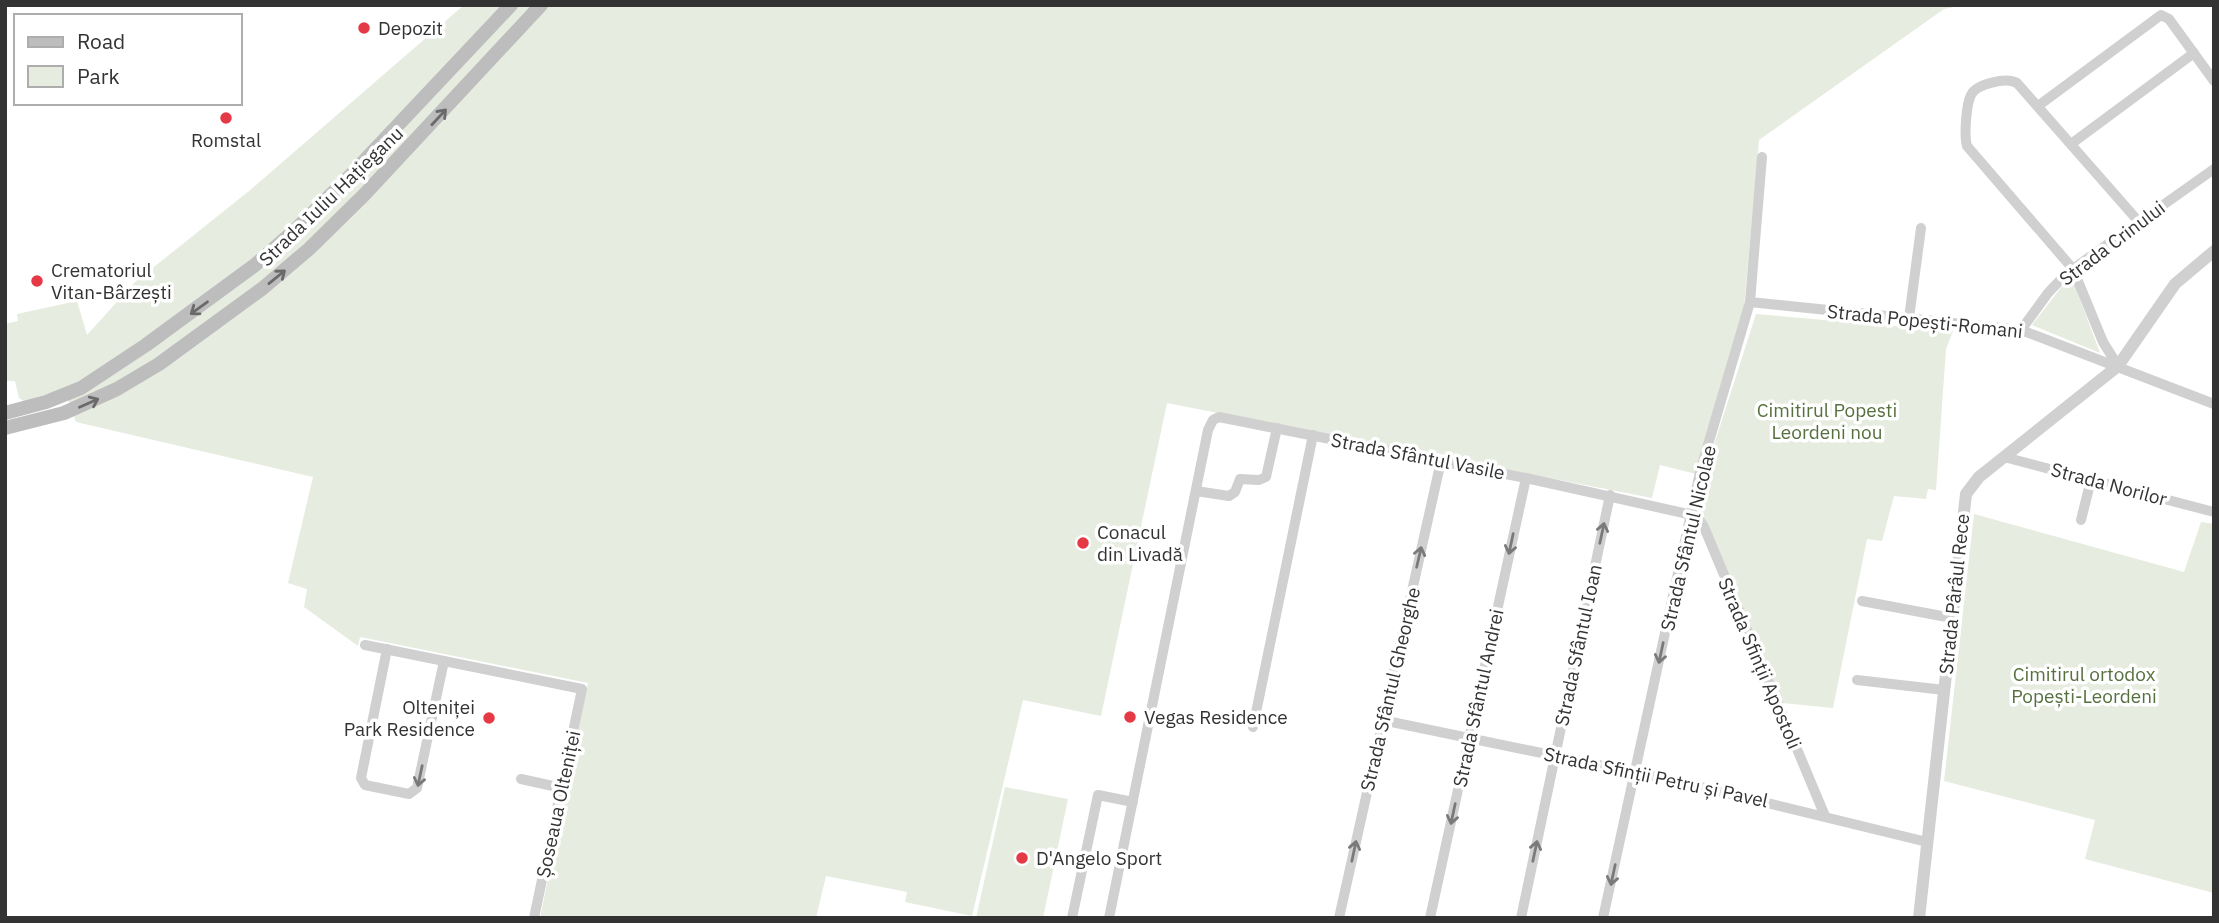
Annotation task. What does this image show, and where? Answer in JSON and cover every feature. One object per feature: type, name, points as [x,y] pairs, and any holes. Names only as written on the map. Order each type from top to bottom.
[{"type":"main road","name":"Strada Iuliu Hațieganu","points":[[5,413],[69,394],[146,345],[236,280],[295,230],[372,153],[511,5]]},
{"type":"main road","name":"Strada Iuliu Hațieganu","points":[[5,428],[85,405],[117,389],[159,364],[264,288],[309,249],[409,149],[532,8]]},
{"type":"main road","points":[[146,345],[159,364]]},
{"type":"street","points":[[2038,106],[2156,17],[2166,16],[2214,80]]},
{"type":"street","points":[[2071,144],[2194,53]]},
{"type":"street","points":[[2118,366],[2103,342],[2073,269],[1967,146],[1965,136],[1971,94],[2003,80],[2017,83],[2139,222]]},
{"type":"street","name":"Strada Sfântul Nicolae","points":[[1604,918],[1700,472],[1750,302],[1762,157]]},
{"type":"street","name":"Strada Crinului","points":[[2021,330],[2056,284],[2073,269],[2214,169]]},
{"type":"street","points":[[1909,318],[1921,228]]},
{"type":"street","name":"Strada Pârâul Rece","points":[[1919,918],[1966,494],[1975,481],[2118,366],[2175,284],[2214,251]]},
{"type":"street","name":"Strada Popești-Romani","points":[[1750,302],[2021,330],[2214,404]]},
{"type":"street","points":[[1109,918],[1208,430],[1213,420],[1224,417],[1313,435]]},
{"type":"street","points":[[1196,491],[1229,496],[1236,492],[1240,479],[1259,480],[1266,477],[1277,428]]},
{"type":"street","name":"Strada Sfântul Vasile","points":[[1253,727],[1313,435],[1692,514]]},
{"type":"street","name":"Strada Norilor","points":[[2004,457],[2214,512]]},
{"type":"street","name":"Strada Sfântul Gheorghe","points":[[1339,918],[1441,461]]},
{"type":"street","name":"Strada Sfântul Andrei","points":[[1430,918],[1526,478]]},
{"type":"street","points":[[2081,520],[2091,480]]},
{"type":"street","name":"Strada Sfântul Ioan","points":[[1521,918],[1610,495]]},
{"type":"street","name":"Strada Sfinții Apostoli","points":[[1692,514],[1702,523],[1825,816]]},
{"type":"street","points":[[1862,601],[1952,618]]},
{"type":"street","points":[[365,645],[387,649],[444,661],[417,788],[409,794],[365,785],[361,778],[387,649]]},
{"type":"street","name":"Șoseaua Olteniței","points":[[444,661],[582,690],[534,918]]},
{"type":"street","points":[[1857,680],[1944,690]]},
{"type":"street","name":"Strada Sfinții Petru și Pavel","points":[[1382,720],[1636,772],[1927,842]]},
{"type":"street","points":[[521,779],[562,788]]},
{"type":"street","points":[[1072,918],[1098,795],[1133,802]]},
{"type":"green space","points":[[464,5],[1964,5],[1944,9],[1759,140],[1744,307],[1696,474],[1660,465],[1652,498],[1167,403],[1101,716],[1023,700],[972,916],[905,902],[907,892],[826,876],[816,918],[540,918],[588,683],[360,637],[358,646],[304,607],[307,589],[288,583],[313,477],[76,422],[64,389],[24,401],[19,398],[15,381],[5,381],[5,324],[18,321],[17,314],[77,301],[87,335],[134,283],[249,191]]},
{"type":"green space","points":[[2067,280],[2073,281],[2100,353],[2032,325]]},
{"type":"green space","name":"Cimitirul Popesti Leordeni nou","points":[[1756,314],[1953,331],[1946,349],[1936,490],[1928,489],[1926,499],[1894,496],[1882,541],[1867,539],[1833,708],[1783,703],[1698,504],[1704,476]]},
{"type":"green space","name":"Cimitirul ortodox Popești-Leordeni","points":[[1974,514],[2184,572],[2201,522],[2214,524],[2214,893],[2085,859],[2095,820],[1944,781]]},
{"type":"green space","name":"D'Angelo Sport","points":[[1005,787],[1068,799],[1043,918],[976,918]]},
{"type":"place","name":"Depozit","points":[[364,28]]},
{"type":"place","name":"Romstal","points":[[226,118]]},
{"type":"place","name":"Crematoriul Vitan-Bârzești","points":[[37,281]]},
{"type":"place","name":"Conacul din Livadă","points":[[1083,543]]},
{"type":"place","name":"Vegas Residence","points":[[1130,717]]},
{"type":"place","name":"Olteniței Park Residence","points":[[489,718]]},
{"type":"place","name":"D'Angelo Sport","points":[[1022,858]]}]
